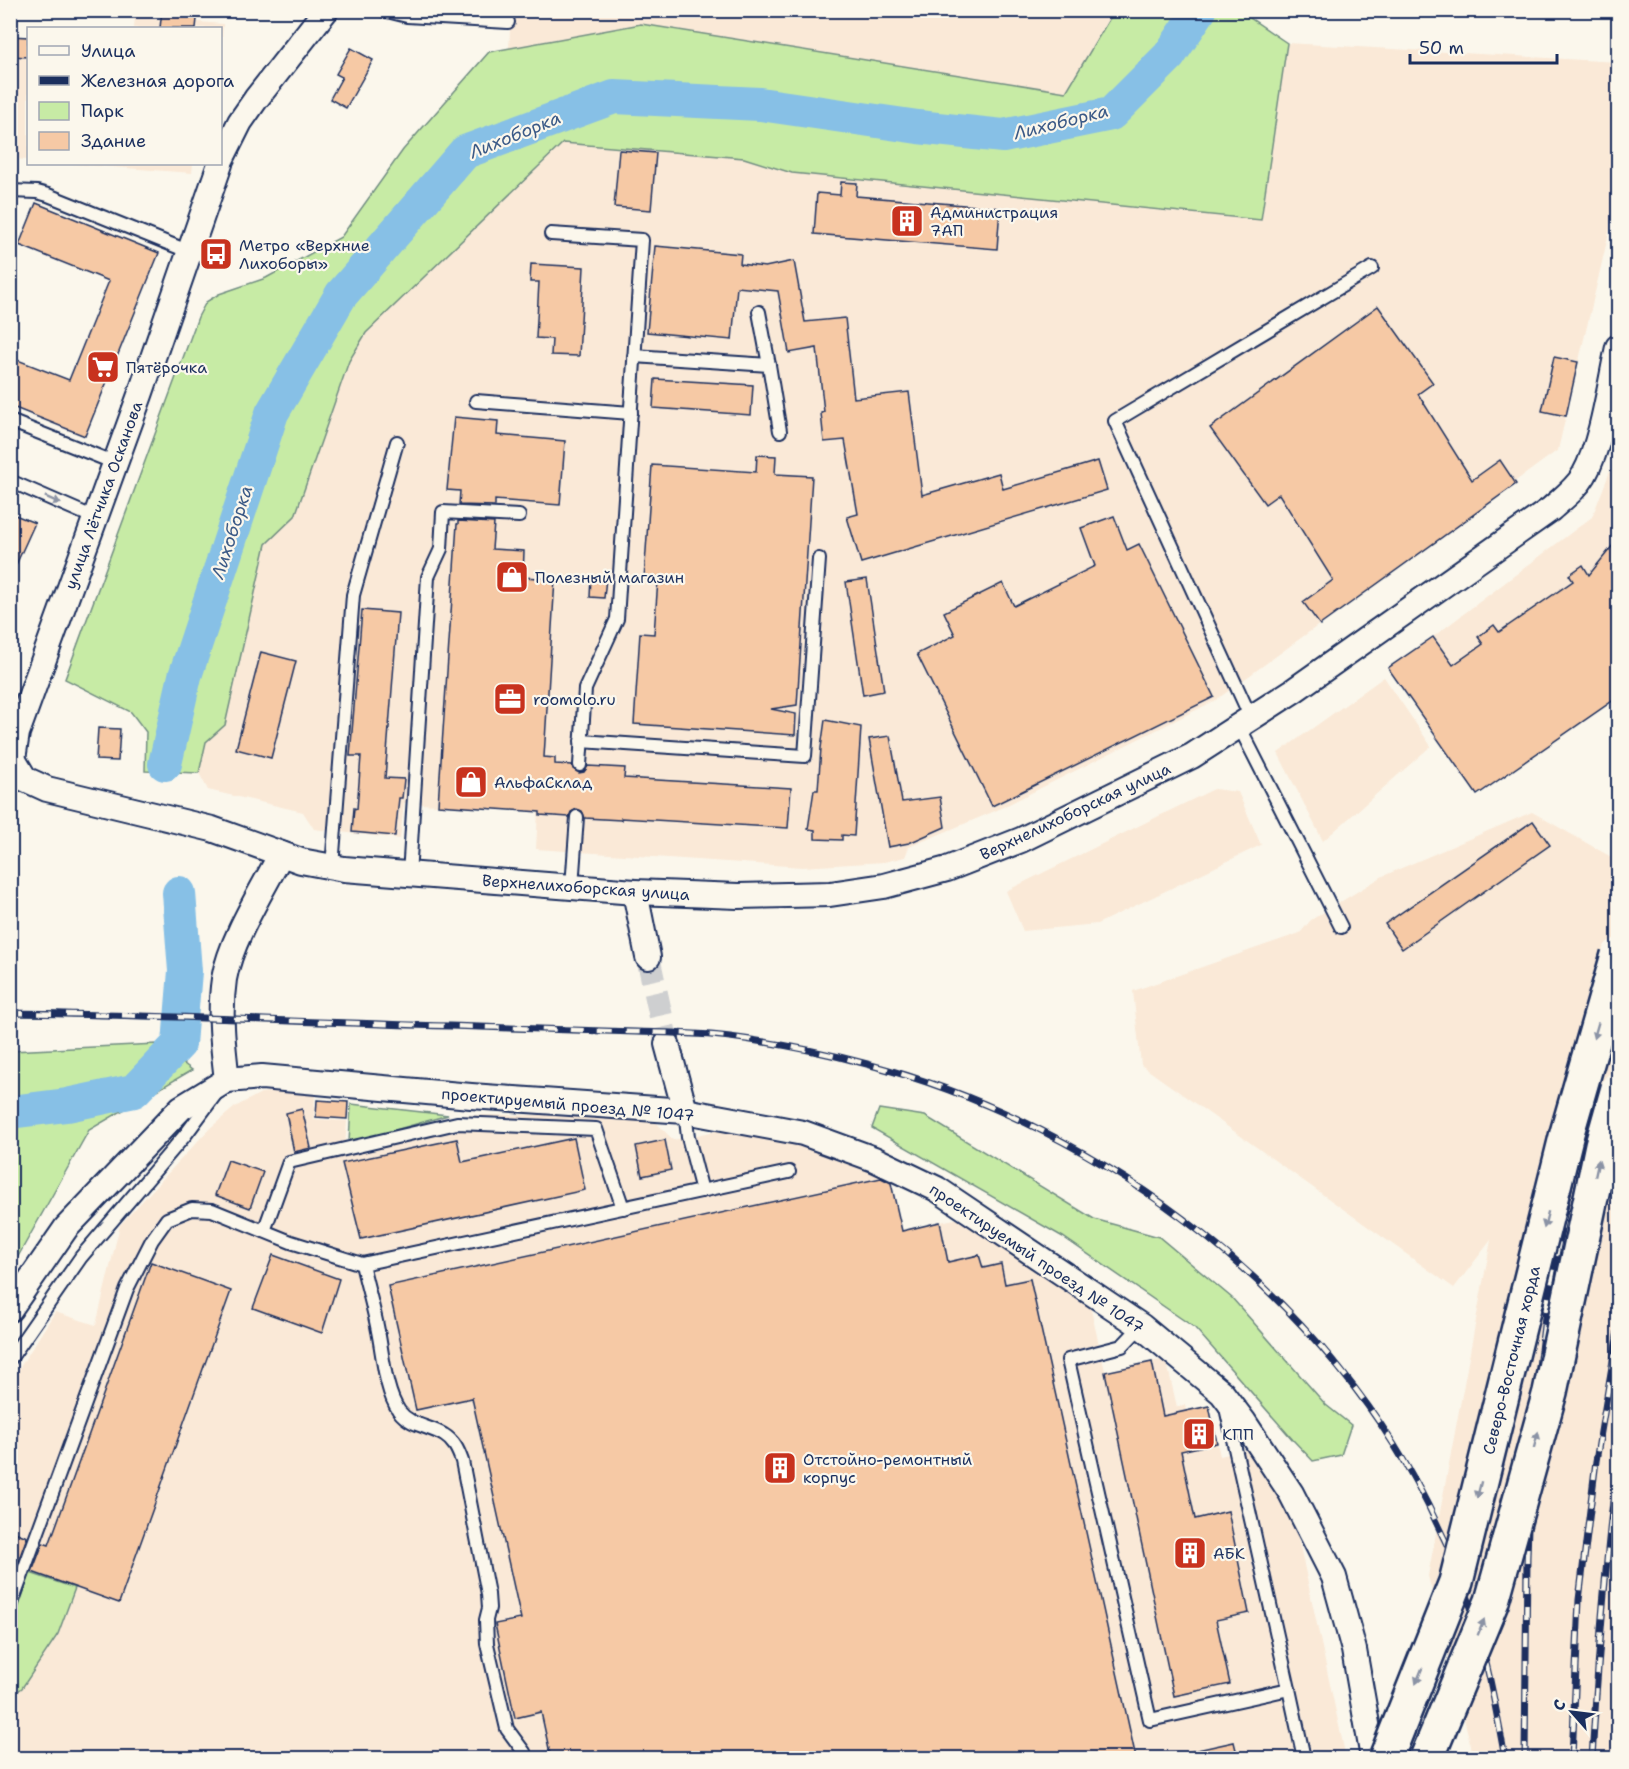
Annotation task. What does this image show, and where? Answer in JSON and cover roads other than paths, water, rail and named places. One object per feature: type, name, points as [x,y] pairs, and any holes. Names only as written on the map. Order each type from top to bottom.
[{"type":"main road","name":"Северо-Восточная хорда","points":[[1386,1758],[1456,1582],[1567,1133],[1618,955]]},
{"type":"main road","points":[[1427,1758],[1492,1601],[1550,1392],[1602,1145],[1618,1088]]},
{"type":"street","name":"улица Лётчика Осканова","points":[[222,159],[245,114],[325,11]]},
{"type":"street","name":"улица Лётчика Осканова","points":[[12,760],[17,733],[219,165]]},
{"type":"street","name":"Верхнелихоборская улица","points":[[12,760],[25,779],[47,789],[212,829],[301,861],[332,867],[635,892],[738,896],[830,894],[884,886],[947,869],[1021,840],[1181,761],[1312,677],[1551,509],[1572,491],[1584,475],[1595,448],[1618,347]]},
{"type":"street","points":[[10,1309],[66,1228],[181,1108],[227,1080],[221,1031],[224,979],[241,930],[281,854]]},
{"type":"street","points":[[635,892],[648,957]]},
{"type":"street","points":[[667,1044],[685,1111]]},
{"type":"street","name":"проектируемый проезд № 1047","points":[[227,1080],[262,1077],[471,1096],[685,1111],[803,1133],[874,1159],[937,1189],[1141,1326],[1222,1393],[1291,1493],[1334,1577],[1354,1650],[1373,1758]]},
{"type":"lane","points":[[383,10],[407,16],[508,21]]},
{"type":"lane","points":[[10,191],[37,192],[56,205],[190,252]]},
{"type":"lane","points":[[551,234],[642,240],[617,619],[585,689],[580,765]]},
{"type":"lane","points":[[1341,927],[1245,722],[1115,421],[1372,268]]},
{"type":"lane","points":[[759,312],[780,431]]},
{"type":"lane","points":[[634,356],[769,365]]},
{"type":"lane","points":[[476,401],[631,413]]},
{"type":"lane","points":[[10,421],[115,463]]},
{"type":"lane","points":[[332,867],[353,595],[397,442]]},
{"type":"lane","points":[[10,481],[95,518]]},
{"type":"lane","points":[[409,874],[428,577],[441,549],[443,512],[519,516]]},
{"type":"lane","points":[[581,741],[806,756],[819,559]]},
{"type":"lane","points":[[572,887],[577,817]]},
{"type":"lane","points":[[10,1359],[81,1257],[186,1134],[227,1080]]},
{"type":"lane","points":[[685,1111],[688,1137],[702,1191]]},
{"type":"lane","points":[[264,1231],[289,1162],[457,1123],[596,1129],[623,1208]]},
{"type":"lane","points":[[10,1608],[127,1289],[152,1240],[167,1219],[192,1209],[212,1210],[291,1242],[362,1264],[789,1172]]},
{"type":"lane","points":[[362,1264],[387,1376],[399,1411],[407,1419],[444,1435],[457,1447],[462,1461],[488,1594],[487,1644],[507,1729],[526,1758]]},
{"type":"lane","points":[[1141,1326],[1122,1346],[1068,1360],[1150,1720],[1289,1689]]},
{"type":"lane","points":[[1222,1393],[1304,1758]]},
{"type":"waterway","name":"Лихоборка","points":[[165,764],[185,676],[272,413],[341,295],[465,152],[614,97],[760,104],[918,127],[1003,136],[1111,114],[1169,56],[1200,10]]},
{"type":"waterway","name":"Лихоборка","points":[[10,1112],[67,1105],[134,1091],[179,1044],[185,971],[179,893]]},
{"type":"tunnel","points":[[648,957],[667,1044]]},
{"type":"railway","points":[[1525,1758],[1531,1433],[1546,1309],[1575,1157],[1618,988]]},
{"type":"railway","points":[[10,1013],[671,1033],[730,1037],[799,1048],[867,1064],[955,1092],[1042,1131],[1125,1178],[1203,1234],[1275,1297],[1339,1368],[1394,1444],[1454,1560],[1479,1635],[1505,1758]]},
{"type":"railway","points":[[1572,1758],[1579,1600],[1596,1461],[1618,1331]]},
{"type":"railway","points":[[1592,1758],[1603,1608],[1618,1457]]},
{"type":"place","name":"Администрация 7АП","points":[[907,221]]},
{"type":"place","name":"Метро «Верхние Лихоборы»","points":[[216,254]]},
{"type":"place","name":"Пятёрочка","points":[[103,367]]},
{"type":"place","name":"Полезный магазин","points":[[512,577]]},
{"type":"place","name":"roomolo.ru","points":[[510,699]]},
{"type":"place","name":"АльфаСклад","points":[[471,782]]},
{"type":"place","name":"КПП","points":[[1199,1434]]},
{"type":"place","name":"Отстойно-ремонтный корпус","points":[[780,1468]]},
{"type":"place","name":"АБК","points":[[1190,1553]]}]
